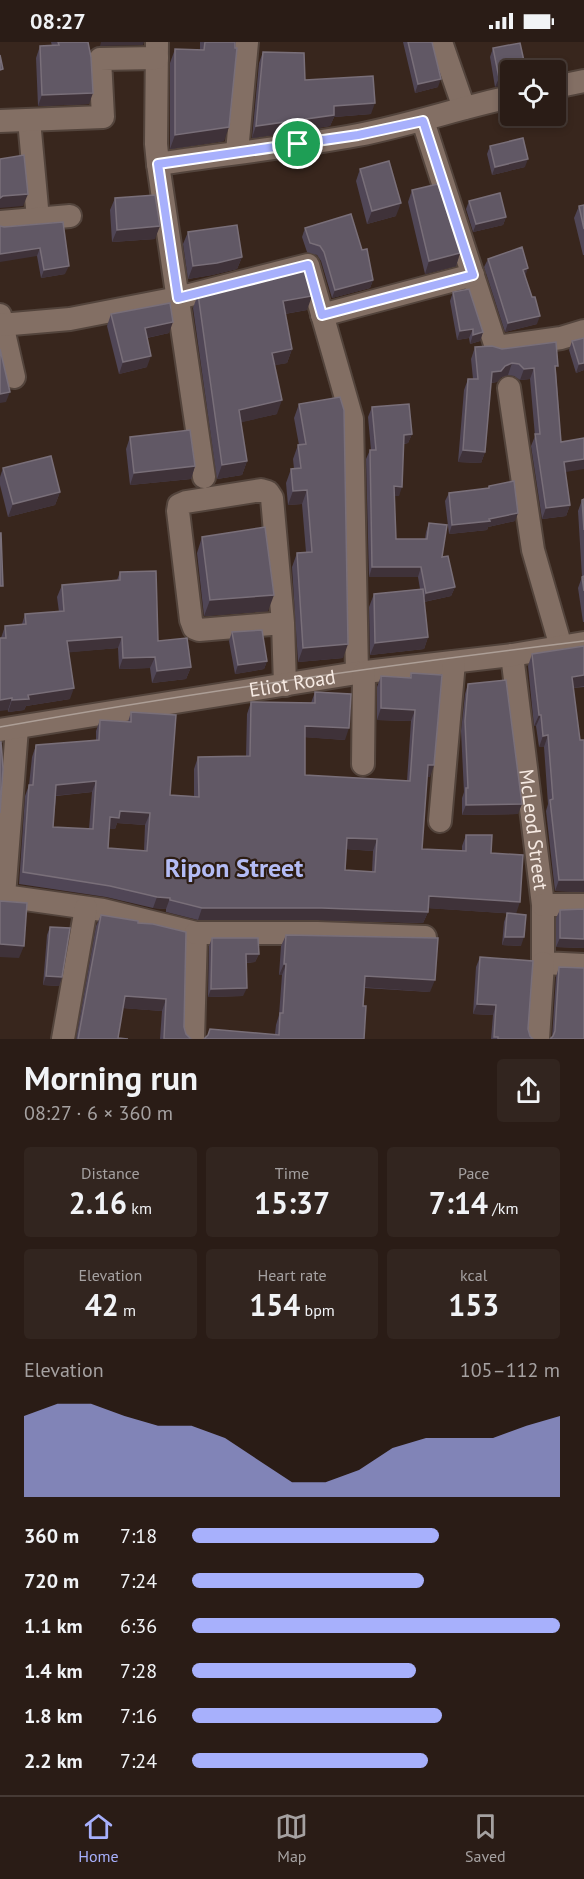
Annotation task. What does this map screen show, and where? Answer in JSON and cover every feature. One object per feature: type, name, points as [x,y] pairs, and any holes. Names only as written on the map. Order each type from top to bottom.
[{"type":"street","points":[[237,152],[247,42]]},
{"type":"street","points":[[441,42],[464,108]]},
{"type":"street","points":[[0,121],[103,117],[100,59],[157,50],[156,144],[158,164],[204,477]]},
{"type":"street","points":[[566,85],[584,81]]},
{"type":"street","points":[[158,164],[358,135],[423,121],[500,99]]},
{"type":"street","points":[[29,120],[38,219]]},
{"type":"street","points":[[423,121],[496,347],[561,338],[584,331]]},
{"type":"street","points":[[0,222],[70,216]]},
{"type":"street","points":[[14,377],[1,322],[70,319],[178,298],[308,265],[352,419],[363,764]]},
{"type":"street","points":[[322,315],[473,275]]},
{"type":"street","points":[[509,388],[532,550],[561,647]]},
{"type":"street","points":[[284,623],[200,630],[194,628],[191,620],[179,505],[261,490],[268,492],[272,498],[284,623],[285,685]]},
{"type":"street","name":"Eliot Road","points":[[8,729],[361,673],[512,655],[584,643]]},
{"type":"street","name":"McLeod Street","points":[[512,655],[543,905],[543,963],[538,1039]]},
{"type":"street","points":[[440,821],[454,662]]},
{"type":"street","points":[[8,729],[4,896],[103,910],[196,933],[318,933],[425,937]]},
{"type":"street","points":[[543,905],[584,905]]},
{"type":"street","points":[[63,1039],[86,908]]},
{"type":"street","points":[[192,1039],[196,933]]},
{"type":"street","points":[[543,963],[584,964]]},
{"type":"building","points":[[58,42],[88,42],[93,93],[42,95],[40,46],[59,45]]},
{"type":"building","points":[[205,42],[235,42],[235,48],[237,48],[229,127],[175,135],[175,49],[204,50]]},
{"type":"building","points":[[408,42],[432,42],[441,79],[418,84]]},
{"type":"building","points":[[520,43],[524,60],[500,60],[499,78],[493,48]]},
{"type":"building","points":[[263,52],[304,53],[305,80],[373,76],[375,103],[334,106],[334,115],[256,126]]},
{"type":"building","points":[[523,138],[528,159],[495,167],[490,146]]},
{"type":"building","points":[[24,155],[28,194],[0,198],[0,159]]},
{"type":"building","points":[[389,161],[401,203],[372,211],[360,169]]},
{"type":"building","points":[[438,184],[460,253],[429,261],[412,190]]},
{"type":"building","points":[[500,193],[506,217],[476,224],[469,201]]},
{"type":"building","points":[[155,195],[160,226],[117,230],[115,198]]},
{"type":"building","points":[[584,205],[584,229],[579,206]]},
{"type":"building","points":[[351,214],[362,250],[367,249],[373,280],[335,290],[324,252],[320,246],[310,243],[305,228]]},
{"type":"building","points":[[63,222],[69,266],[44,270],[40,248],[0,254],[0,226]]},
{"type":"building","points":[[237,225],[242,257],[193,266],[188,232]]},
{"type":"building","points":[[522,247],[528,268],[523,270],[532,297],[535,297],[540,316],[508,323],[488,259]]},
{"type":"building","points":[[304,267],[312,296],[283,301],[292,349],[272,353],[282,400],[239,410],[247,461],[222,465],[198,294]]},
{"type":"building","points":[[469,289],[483,332],[473,335],[473,329],[460,331],[453,292]]},
{"type":"building","points":[[170,303],[173,322],[145,328],[151,356],[123,362],[111,314]]},
{"type":"building","points":[[584,338],[584,363],[579,364],[572,341]]},
{"type":"building","points":[[556,342],[558,366],[555,366],[561,442],[584,438],[584,459],[564,462],[570,505],[546,508],[535,434],[540,434],[534,368],[524,369],[519,364],[512,363],[501,371],[492,372],[485,452],[463,450],[468,379],[478,379],[475,347],[492,346],[502,349]]},
{"type":"building","points":[[0,349],[10,392],[0,394]]},
{"type":"building","points":[[340,397],[344,410],[348,644],[303,648],[297,553],[312,552],[307,490],[293,491],[291,469],[301,468],[298,445],[306,444],[299,404]]},
{"type":"building","points":[[409,404],[412,434],[404,435],[402,487],[394,486],[396,539],[427,539],[429,523],[447,525],[442,557],[448,556],[455,587],[426,593],[421,567],[372,567],[370,450],[376,450],[372,407]]},
{"type":"building","points":[[190,430],[195,466],[134,473],[130,437]]},
{"type":"building","points":[[51,456],[60,492],[13,504],[3,468]]},
{"type":"building","points":[[514,481],[518,513],[489,519],[490,521],[452,525],[449,493],[489,488],[489,486]]},
{"type":"building","points":[[584,499],[584,530],[582,500]]},
{"type":"building","points":[[265,527],[274,595],[210,600],[202,537]]},
{"type":"building","points":[[1,533],[3,586],[0,586]]},
{"type":"building","points":[[156,571],[158,641],[187,638],[191,667],[157,671],[155,657],[123,658],[122,637],[67,641],[74,688],[28,695],[29,699],[0,700],[0,638],[6,638],[5,626],[26,624],[25,614],[64,611],[62,585],[120,580],[120,572]]},
{"type":"building","points":[[423,589],[428,637],[375,643],[374,594]]},
{"type":"building","points":[[262,630],[267,661],[238,665],[232,632]]},
{"type":"building","points":[[584,646],[584,675],[572,677],[580,740],[584,740],[584,880],[559,880],[550,800],[553,799],[548,735],[543,736],[532,654]]},
{"type":"building","points":[[411,673],[442,675],[434,765],[428,765],[422,849],[466,851],[466,835],[492,835],[491,853],[523,855],[520,902],[429,896],[428,912],[322,908],[202,908],[170,900],[170,898],[23,872],[29,785],[33,785],[36,745],[99,740],[100,720],[131,722],[131,712],[176,715],[170,795],[199,797],[198,757],[250,756],[251,702],[315,703],[315,692],[351,694],[349,728],[305,726],[305,775],[410,781],[415,710],[381,708],[381,676],[411,678]],"holes":[[[96,781],[93,829],[53,827],[56,785]],[[120,811],[150,813],[147,851],[108,848],[110,817],[119,818]],[[347,838],[377,839],[375,872],[345,870]]]},
{"type":"building","points":[[506,680],[522,804],[466,805],[466,788],[468,788],[465,721],[468,684]]},
{"type":"building","points":[[0,742],[3,769],[0,813]]},
{"type":"building","points":[[0,901],[27,903],[24,946],[0,944]]},
{"type":"building","points":[[584,909],[584,939],[560,938],[560,910]]},
{"type":"building","points":[[507,913],[526,915],[524,937],[505,937]]},
{"type":"building","points":[[101,915],[186,932],[184,1027],[191,1039],[164,1039],[166,999],[125,996],[118,1038],[128,1039],[78,1039]]},
{"type":"building","points":[[50,927],[70,928],[62,977],[46,976]]},
{"type":"building","points":[[286,935],[438,938],[435,980],[365,976],[364,1039],[204,1039],[210,1029],[279,1035],[280,1013],[283,1013]]},
{"type":"building","points":[[212,938],[258,938],[259,954],[246,954],[247,988],[211,989]]},
{"type":"building","points":[[480,957],[533,961],[528,1029],[533,1039],[494,1037],[496,1005],[477,1004]]},
{"type":"building","points":[[559,967],[584,968],[584,1039],[550,1039],[555,1031]]},
{"type":"tram line","points":[[0,727],[291,680],[584,641]]},
{"type":"district","name":"Ripon Street","points":[[234,868]]},
{"type":"route","points":[[423,121],[473,275],[322,315],[308,265],[178,298],[158,164],[298,144],[358,135],[423,121]]}]
